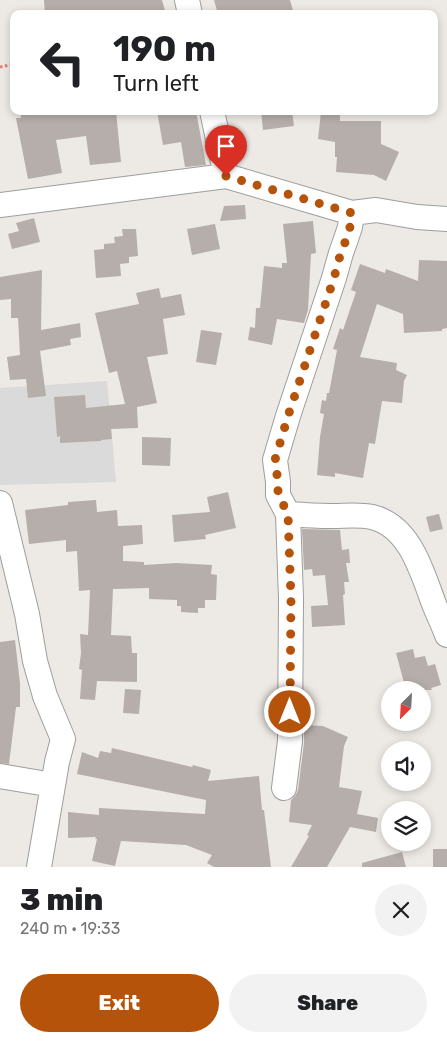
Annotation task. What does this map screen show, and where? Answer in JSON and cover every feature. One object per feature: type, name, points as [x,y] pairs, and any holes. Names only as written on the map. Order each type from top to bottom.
[{"type":"street","points":[[213,115],[226,176]]},
{"type":"street","points":[[0,205],[226,176],[352,213],[376,210],[417,217],[447,219]]},
{"type":"street","points":[[284,788],[290,741],[291,599],[288,514],[278,494],[275,460],[346,240],[352,213]]},
{"type":"street","points":[[0,503],[27,614],[34,661],[45,696],[63,739],[57,762],[39,867]]},
{"type":"street","points":[[288,514],[311,516],[352,515],[372,517],[386,522],[407,542],[447,635]]},
{"type":"street","points":[[0,776],[53,785]]},
{"type":"shaded area","points":[[107,381],[116,482],[0,485],[0,388]]},
{"type":"building","points":[[44,0],[162,0],[165,10],[45,10]]},
{"type":"building","points":[[214,0],[290,0],[293,10],[217,10]]},
{"type":"building","points":[[21,115],[116,115],[121,162],[90,165],[86,136],[56,140],[62,173],[28,179],[16,118],[21,118]]},
{"type":"building","points":[[158,115],[197,115],[206,165],[185,167],[181,142],[163,145]]},
{"type":"building","points":[[261,115],[293,115],[294,126],[263,130]]},
{"type":"building","points":[[321,115],[340,115],[340,121],[381,121],[381,144],[399,152],[386,181],[374,175],[336,172],[335,142],[318,139]]},
{"type":"building","points":[[245,205],[246,219],[220,221],[224,206]]},
{"type":"building","points":[[34,218],[40,242],[12,249],[8,234],[19,231],[16,223]]},
{"type":"building","points":[[313,221],[316,253],[311,254],[308,310],[304,323],[277,319],[272,345],[248,340],[250,327],[255,328],[256,308],[260,308],[264,266],[282,268],[282,263],[287,263],[283,224]]},
{"type":"building","points":[[215,224],[220,249],[192,255],[187,229]]},
{"type":"building","points":[[122,229],[136,229],[138,256],[129,257],[129,263],[120,264],[121,276],[96,278],[94,250],[104,249],[104,244],[115,243],[114,237],[123,236]]},
{"type":"building","points":[[419,260],[447,261],[447,328],[442,329],[442,331],[404,333],[403,314],[377,304],[360,357],[397,363],[396,370],[407,375],[404,381],[402,403],[382,401],[375,444],[369,443],[363,478],[335,473],[335,477],[317,475],[324,414],[320,413],[322,400],[326,401],[327,393],[329,393],[337,350],[333,349],[340,328],[343,330],[356,292],[351,290],[360,264],[385,273],[386,269],[418,281]]},
{"type":"building","points":[[42,270],[41,330],[80,323],[81,337],[70,339],[71,345],[40,351],[46,396],[28,398],[26,379],[10,380],[7,357],[20,355],[18,318],[11,318],[11,299],[0,300],[0,277]]},
{"type":"building","points":[[159,288],[161,298],[181,294],[185,315],[163,319],[168,354],[147,357],[157,403],[137,407],[138,428],[111,429],[112,439],[60,443],[60,436],[57,437],[54,397],[85,395],[86,408],[125,404],[117,371],[109,373],[95,313],[139,304],[136,293]]},
{"type":"building","points":[[201,330],[222,333],[216,365],[196,362]]},
{"type":"building","points":[[142,437],[171,438],[170,466],[142,465]]},
{"type":"building","points":[[228,492],[236,528],[205,535],[206,539],[174,542],[172,515],[210,512],[207,497]]},
{"type":"building","points":[[96,500],[97,512],[117,510],[118,526],[142,525],[143,544],[123,546],[123,561],[144,562],[144,565],[176,563],[212,565],[211,574],[217,575],[216,600],[205,600],[205,608],[198,608],[198,613],[181,612],[181,606],[177,606],[177,600],[149,599],[149,588],[113,589],[111,635],[131,636],[132,653],[137,653],[137,682],[97,681],[95,700],[80,699],[82,670],[79,669],[81,653],[80,634],[88,635],[90,590],[79,591],[77,551],[66,552],[66,540],[29,544],[25,510],[68,505],[68,502]]},
{"type":"building","points":[[439,514],[443,529],[430,532],[426,517]]},
{"type":"building","points":[[302,529],[340,530],[342,550],[349,549],[350,563],[346,563],[349,582],[344,582],[345,594],[343,595],[345,625],[312,627],[311,606],[328,605],[325,575],[313,576],[312,569],[304,570]]},
{"type":"building","points":[[15,640],[20,683],[20,707],[16,707],[9,764],[0,763],[0,642]]},
{"type":"building","points":[[413,649],[415,658],[425,656],[428,666],[435,664],[441,685],[431,688],[431,681],[404,681],[396,653]]},
{"type":"building","points":[[125,689],[141,690],[139,714],[123,713]]},
{"type":"building","points":[[304,725],[323,726],[348,737],[344,746],[339,787],[362,791],[357,814],[378,818],[376,832],[350,827],[327,867],[291,867],[309,836],[307,835],[312,825],[289,822],[291,800],[298,790],[304,743]]},
{"type":"building","points":[[112,748],[211,770],[208,781],[259,776],[271,867],[214,867],[207,863],[212,855],[186,845],[121,841],[115,866],[92,861],[97,839],[95,839],[96,837],[68,838],[68,812],[99,815],[99,808],[205,814],[206,800],[77,774],[82,752],[98,758],[100,751],[111,753]]},
{"type":"building","points":[[433,849],[447,849],[447,867],[433,867]]},
{"type":"building","points":[[402,852],[406,867],[362,867],[362,863]]},
{"type":"route","points":[[226,176],[352,213],[346,240],[275,460],[278,494],[288,514],[291,599],[290,712]]}]
